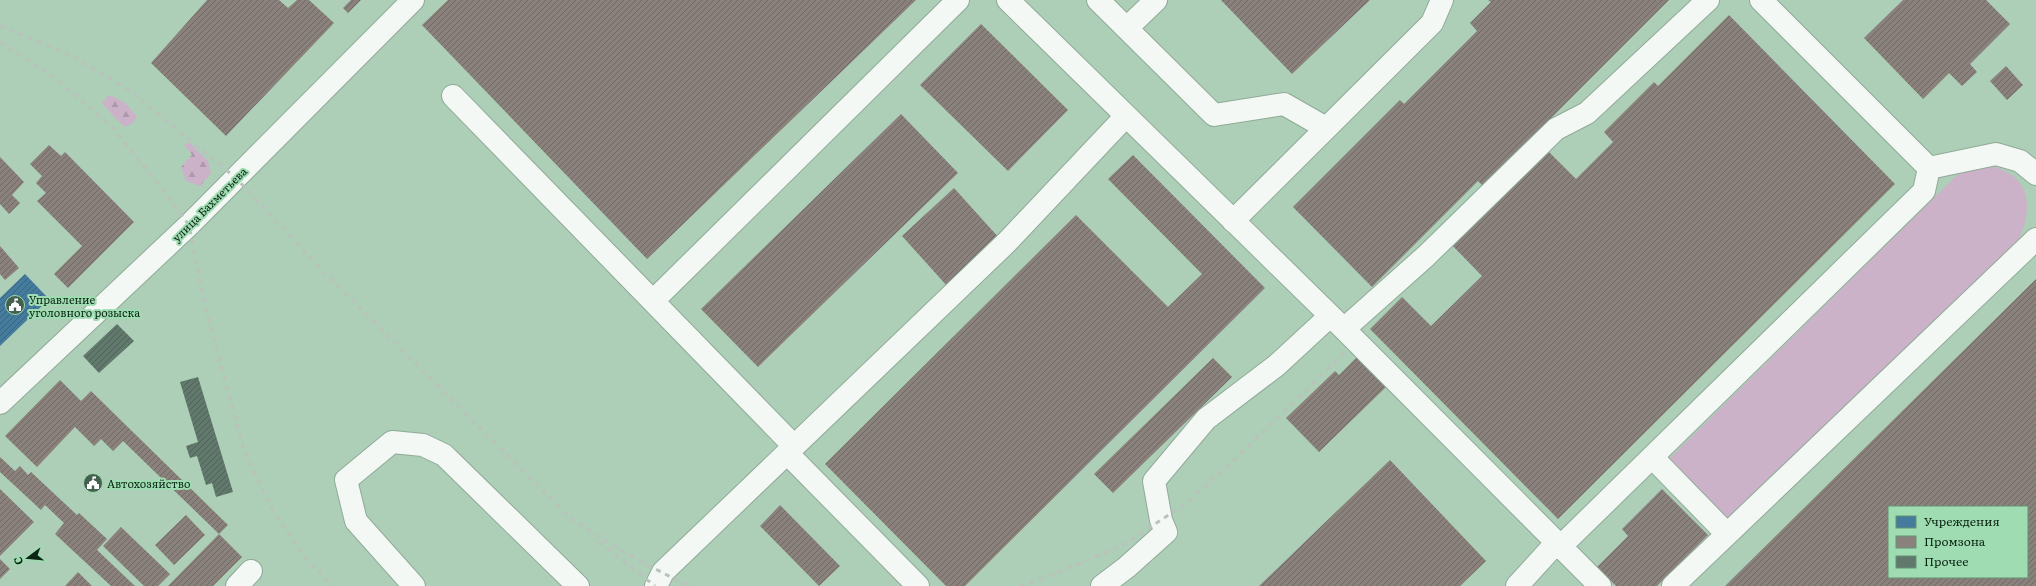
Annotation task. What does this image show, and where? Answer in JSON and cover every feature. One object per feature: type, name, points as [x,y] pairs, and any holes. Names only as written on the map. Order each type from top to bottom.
[{"type":"street","name":"улица Бахметьева","points":[[0,403],[189,225],[413,0]]},
{"type":"street","points":[[653,301],[958,0]]},
{"type":"street","points":[[1008,0],[1337,322],[1600,586]]},
{"type":"street","points":[[1098,0],[1214,115],[1284,104],[1326,128]]},
{"type":"street","points":[[1127,28],[1156,0]]},
{"type":"street","points":[[1233,221],[1432,23],[1442,0]]},
{"type":"street","points":[[1102,586],[1127,567],[1166,532],[1161,520],[1154,481],[1206,419],[1426,256],[1556,129],[1587,113],[1708,0]]},
{"type":"street","points":[[1761,0],[1930,168]]},
{"type":"street","points":[[453,96],[653,301],[918,586]]},
{"type":"street","points":[[656,586],[664,572],[1006,243],[1126,116]]},
{"type":"street","points":[[1930,168],[1996,154],[2020,161],[2036,174]]},
{"type":"street","points":[[1517,586],[1559,544],[1652,457],[1924,191],[1930,168]]},
{"type":"street","points":[[1674,586],[2036,239]]},
{"type":"street","points":[[414,586],[356,521],[346,480],[392,442],[424,445],[444,455],[578,586]]},
{"type":"street","points":[[1652,457],[1728,534]]},
{"type":"green space","points":[[109,95],[124,102],[137,116],[134,122],[125,127],[114,117],[102,103]]},
{"type":"green space","points":[[190,143],[208,161],[211,173],[200,186],[186,181],[181,167],[192,155],[184,144]]},
{"type":"green space","points":[[1983,165],[1998,168],[2010,174],[2019,181],[2024,191],[2027,202],[2026,214],[2024,227],[2018,241],[1729,525],[1666,462],[1955,177],[1968,168]]},
{"type":"building: Учреждения","points":[[25,274],[49,299],[0,346],[0,298]]},
{"type":"building: Промзона","points":[[207,0],[279,0],[288,8],[297,0],[309,0],[334,23],[226,136],[151,63]]},
{"type":"building: Промзона","points":[[351,0],[361,0],[348,13],[343,8]]},
{"type":"building: Промзона","points":[[448,0],[916,0],[647,259],[422,25]]},
{"type":"building: Промзона","points":[[1221,0],[1370,0],[1292,74]]},
{"type":"building: Промзона","points":[[1488,0],[1669,0],[1483,186],[1478,181],[1372,287],[1293,207],[1400,100],[1404,104],[1477,31],[1470,23],[1491,2]]},
{"type":"building: Промзона","points":[[1903,0],[1986,0],[2010,24],[1970,64],[1977,72],[1962,86],[1949,73],[1923,99],[1864,38]]},
{"type":"building: Промзона","points":[[1729,15],[1895,184],[1558,519],[1370,329],[1402,297],[1431,326],[1482,276],[1450,243],[1545,148],[1576,179],[1613,142],[1604,132],[1654,82],[1658,86]]},
{"type":"building: Промзона","points":[[981,24],[1068,110],[1008,171],[920,85]]},
{"type":"building: Промзона","points":[[2006,66],[2023,85],[2007,100],[1990,81]]},
{"type":"building: Промзона","points":[[901,114],[958,173],[758,367],[701,309]]},
{"type":"building: Промзона","points":[[49,145],[61,156],[65,152],[134,222],[68,288],[54,274],[82,246],[37,201],[46,193],[36,183],[42,176],[30,164]]},
{"type":"building: Промзона","points":[[1133,155],[1265,288],[965,586],[946,586],[825,464],[1076,215],[1168,307],[1202,274],[1108,179]]},
{"type":"building: Промзона","points":[[0,157],[24,182],[12,195],[20,203],[9,214],[0,204]]},
{"type":"building: Промзона","points":[[954,188],[1000,239],[948,287],[902,236]]},
{"type":"building: Промзона","points":[[0,246],[19,268],[5,280],[0,274]]},
{"type":"building: Промзона","points":[[2036,279],[2036,586],[1725,586]]},
{"type":"building: Промзона","points":[[1357,357],[1386,387],[1319,452],[1286,418],[1335,371],[1339,375]]},
{"type":"building: Промзона","points":[[1213,358],[1232,377],[1113,493],[1094,474]]},
{"type":"building: Промзона","points":[[60,380],[81,401],[91,391],[228,525],[219,534],[123,441],[113,451],[101,439],[94,446],[75,427],[37,467],[5,436]]},
{"type":"building: Промзона","points":[[0,457],[15,471],[20,466],[28,475],[31,472],[77,515],[79,513],[107,539],[97,550],[135,586],[111,586],[55,534],[64,523],[45,505],[41,510],[0,472]]},
{"type":"building: Промзона","points":[[1390,460],[1486,561],[1460,586],[1259,586]]},
{"type":"building: Промзона","points":[[0,489],[34,522],[0,556]]},
{"type":"building: Промзона","points":[[1662,489],[1708,535],[1657,586],[1616,586],[1597,567],[1628,536],[1622,529]]},
{"type":"building: Промзона","points":[[780,505],[840,566],[819,586],[760,526]]},
{"type":"building: Промзона","points":[[186,515],[205,535],[174,565],[155,545]]},
{"type":"building: Промзона","points":[[121,527],[170,574],[158,586],[144,586],[103,546]]},
{"type":"building: Промзона","points":[[219,534],[242,557],[213,586],[168,586]]},
{"type":"building: Промзона","points":[[0,559],[10,569],[0,579]]},
{"type":"building: Промзона","points":[[78,572],[92,586],[65,586]]},
{"type":"building: Прочее","points":[[117,324],[134,341],[99,373],[83,356]]},
{"type":"building: Прочее","points":[[198,377],[233,492],[216,497],[212,483],[206,485],[197,456],[190,458],[186,446],[198,442],[180,382]]},
{"type":"railway","points":[[0,26],[66,53],[129,90],[236,178],[323,271],[570,518],[618,549],[682,583],[695,586]]},
{"type":"railway","points":[[0,42],[52,76],[110,125],[160,186],[189,225],[204,302],[243,447],[270,506],[302,554],[333,586]]},
{"type":"railway","points":[[1020,586],[1047,577],[1123,545],[1184,505],[1234,460],[1345,352]]},
{"type":"railway","points":[[599,542],[655,586]]},
{"type":"place","name":"Управление уголовного розыска","points":[[15,305]]},
{"type":"place","name":"Автохозяйство","points":[[93,483]]}]
